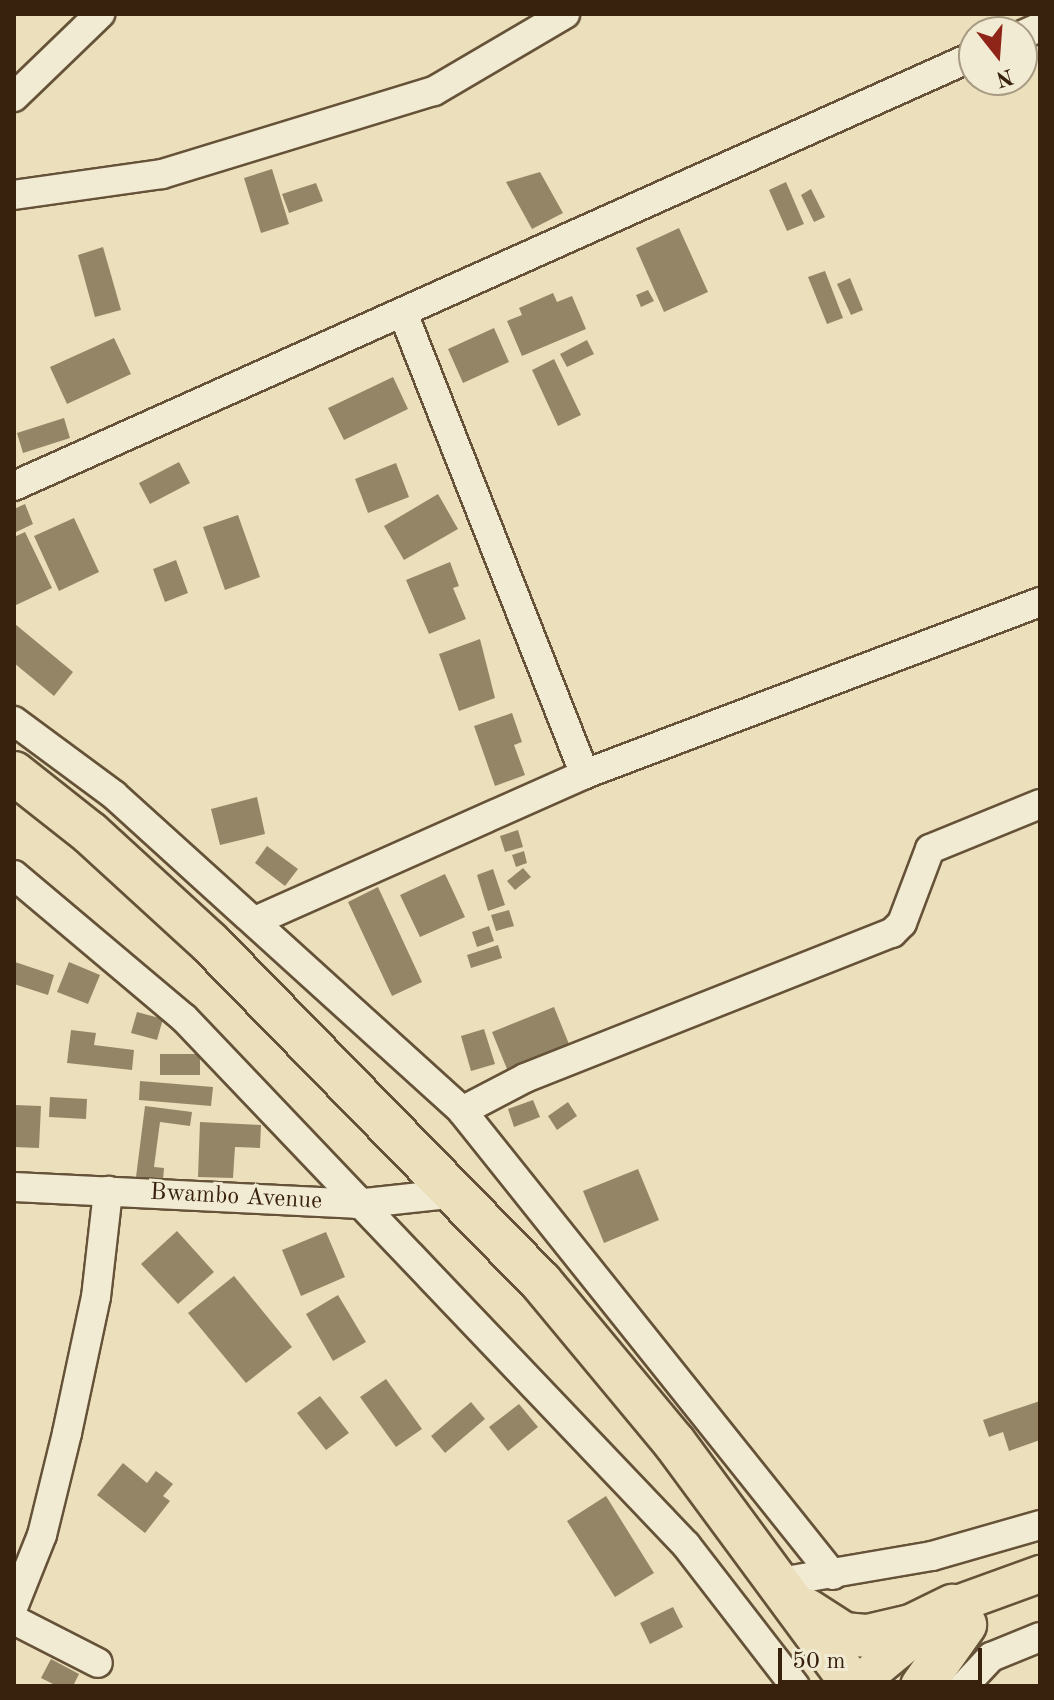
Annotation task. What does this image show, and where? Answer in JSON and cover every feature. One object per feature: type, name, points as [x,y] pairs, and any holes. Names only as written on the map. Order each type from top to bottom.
[{"type":"highway","points":[[14,773],[90,833],[210,943],[457,1193],[551,1293],[674,1442],[784,1587],[854,1686]]},
{"type":"highway","points":[[784,1587],[820,1622],[844,1634],[868,1636],[958,1615]]},
{"type":"highway","points":[[922,1686],[958,1615]]},
{"type":"main road","points":[[854,1686],[958,1615],[1040,1574]]},
{"type":"main road","points":[[892,1686],[958,1615],[1040,1584]]},
{"type":"street","points":[[14,97],[100,14]]},
{"type":"street","points":[[14,195],[162,174],[434,91],[565,14]]},
{"type":"street","points":[[14,486],[958,63]]},
{"type":"street","points":[[403,313],[585,774]]},
{"type":"street","points":[[255,921],[585,774],[1040,602]]},
{"type":"street","points":[[14,721],[114,795],[462,1111],[833,1575]]},
{"type":"street","points":[[462,1111],[525,1078],[892,933],[902,923],[930,849],[1040,804]]},
{"type":"street","points":[[14,875],[184,1018],[356,1204],[686,1545],[795,1686]]},
{"type":"street","name":"Bwambo Avenue","points":[[14,1187],[356,1204],[457,1193]]},
{"type":"street","points":[[14,1605],[42,1535],[67,1433],[96,1297],[108,1191]]},
{"type":"street","points":[[784,1587],[932,1556],[1040,1525]]},
{"type":"street","points":[[14,1620],[98,1663]]},
{"type":"street","points":[[964,1686],[991,1657],[1040,1637]]},
{"type":"building","points":[[272,169],[289,224],[261,233],[244,178]]},
{"type":"building","points":[[540,172],[563,213],[532,229],[506,182]]},
{"type":"building","points":[[786,182],[804,224],[787,231],[769,190]]},
{"type":"building","points":[[316,183],[323,201],[289,213],[282,194]]},
{"type":"building","points":[[811,189],[825,217],[814,222],[801,195]]},
{"type":"building","points":[[679,228],[708,292],[664,312],[636,248]]},
{"type":"building","points":[[103,247],[121,310],[95,317],[78,255]]},
{"type":"building","points":[[825,271],[843,318],[827,324],[808,277]]},
{"type":"building","points":[[850,278],[863,310],[851,315],[837,284]]},
{"type":"building","points":[[648,290],[654,301],[641,307],[636,295]]},
{"type":"building","points":[[553,293],[557,302],[572,296],[586,329],[522,356],[507,321],[522,315],[519,308]]},
{"type":"building","points":[[494,328],[509,362],[463,383],[448,349]]},
{"type":"building","points":[[114,338],[131,374],[67,404],[50,367]]},
{"type":"building","points":[[587,340],[594,354],[567,367],[560,354]]},
{"type":"building","points":[[554,359],[581,415],[558,426],[532,370]]},
{"type":"building","points":[[393,377],[408,409],[344,440],[328,408]]},
{"type":"building","points":[[64,418],[70,438],[23,453],[17,433]]},
{"type":"building","points":[[179,462],[190,483],[150,504],[139,483]]},
{"type":"building","points":[[396,463],[409,497],[368,513],[355,479]]},
{"type":"building","points":[[438,494],[458,529],[404,560],[384,526]]},
{"type":"building","points":[[25,504],[33,524],[14,533],[14,509]]},
{"type":"building","points":[[238,515],[260,577],[225,590],[203,527]]},
{"type":"building","points":[[74,518],[99,572],[59,591],[34,536]]},
{"type":"building","points":[[25,532],[52,588],[14,606],[14,537]]},
{"type":"building","points":[[176,560],[188,593],[165,602],[153,569]]},
{"type":"building","points":[[450,562],[459,586],[453,588],[466,619],[429,634],[406,580]]},
{"type":"building","points":[[15,624],[73,672],[54,696],[14,663]]},
{"type":"building","points":[[480,639],[495,698],[459,711],[439,654]]},
{"type":"building","points":[[512,713],[522,742],[514,745],[525,775],[495,786],[474,726]]},
{"type":"building","points":[[257,797],[265,834],[220,845],[211,809]]},
{"type":"building","points":[[518,830],[523,847],[505,852],[500,836]]},
{"type":"building","points":[[267,846],[298,869],[285,886],[255,863]]},
{"type":"building","points":[[524,851],[527,863],[516,867],[512,855]]},
{"type":"building","points":[[523,868],[531,877],[515,890],[507,881]]},
{"type":"building","points":[[493,869],[505,905],[488,911],[477,875]]},
{"type":"building","points":[[445,874],[465,917],[420,937],[400,895]]},
{"type":"building","points":[[378,887],[422,982],[392,996],[348,902]]},
{"type":"building","points":[[509,910],[514,926],[496,931],[491,915]]},
{"type":"building","points":[[489,926],[494,941],[477,947],[472,932]]},
{"type":"building","points":[[498,945],[502,958],[471,968],[467,955]]},
{"type":"building","points":[[15,962],[54,975],[48,995],[14,984]]},
{"type":"building","points":[[69,962],[100,975],[88,1004],[57,992]]},
{"type":"building","points":[[554,1007],[571,1049],[509,1074],[492,1032]]},
{"type":"building","points":[[137,1012],[163,1019],[157,1040],[131,1033]]},
{"type":"building","points":[[484,1029],[495,1064],[471,1071],[461,1036]]},
{"type":"building","points":[[71,1030],[96,1033],[94,1045],[134,1050],[132,1070],[67,1063]]},
{"type":"building","points":[[160,1054],[200,1054],[200,1075],[160,1075]]},
{"type":"building","points":[[140,1081],[213,1087],[211,1106],[139,1100]]},
{"type":"building","points":[[50,1097],[87,1099],[86,1119],[49,1117]]},
{"type":"building","points":[[533,1100],[540,1117],[514,1127],[508,1109]]},
{"type":"building","points":[[568,1102],[577,1116],[557,1130],[548,1116]]},
{"type":"building","points":[[14,1105],[41,1106],[39,1148],[14,1147]]},
{"type":"building","points":[[145,1106],[192,1112],[190,1126],[160,1122],[154,1167],[164,1168],[163,1180],[136,1177]]},
{"type":"building","points":[[200,1122],[261,1125],[260,1148],[235,1147],[233,1178],[198,1177]]},
{"type":"building","points":[[638,1169],[659,1220],[604,1243],[583,1191]]},
{"type":"building","points":[[177,1231],[214,1272],[178,1304],[141,1264]]},
{"type":"building","points":[[326,1232],[345,1277],[301,1296],[282,1250]]},
{"type":"building","points":[[234,1276],[292,1347],[246,1383],[188,1313]]},
{"type":"building","points":[[338,1295],[366,1342],[333,1361],[306,1314]]},
{"type":"building","points":[[386,1379],[422,1429],[396,1447],[360,1397]]},
{"type":"building","points":[[320,1396],[349,1433],[326,1450],[297,1413]]},
{"type":"building","points":[[1040,1401],[1040,1440],[1009,1451],[1003,1432],[989,1437],[983,1420]]},
{"type":"building","points":[[471,1402],[485,1419],[445,1453],[431,1436]]},
{"type":"building","points":[[519,1404],[538,1427],[508,1451],[489,1427]]},
{"type":"building","points":[[123,1463],[147,1483],[156,1471],[173,1484],[163,1496],[170,1501],[145,1533],[97,1495]]},
{"type":"building","points":[[606,1496],[654,1573],[615,1597],[567,1521]]},
{"type":"building","points":[[673,1607],[683,1627],[650,1644],[640,1623]]},
{"type":"building","points":[[51,1659],[79,1674],[73,1686],[57,1686],[41,1678]]}]
